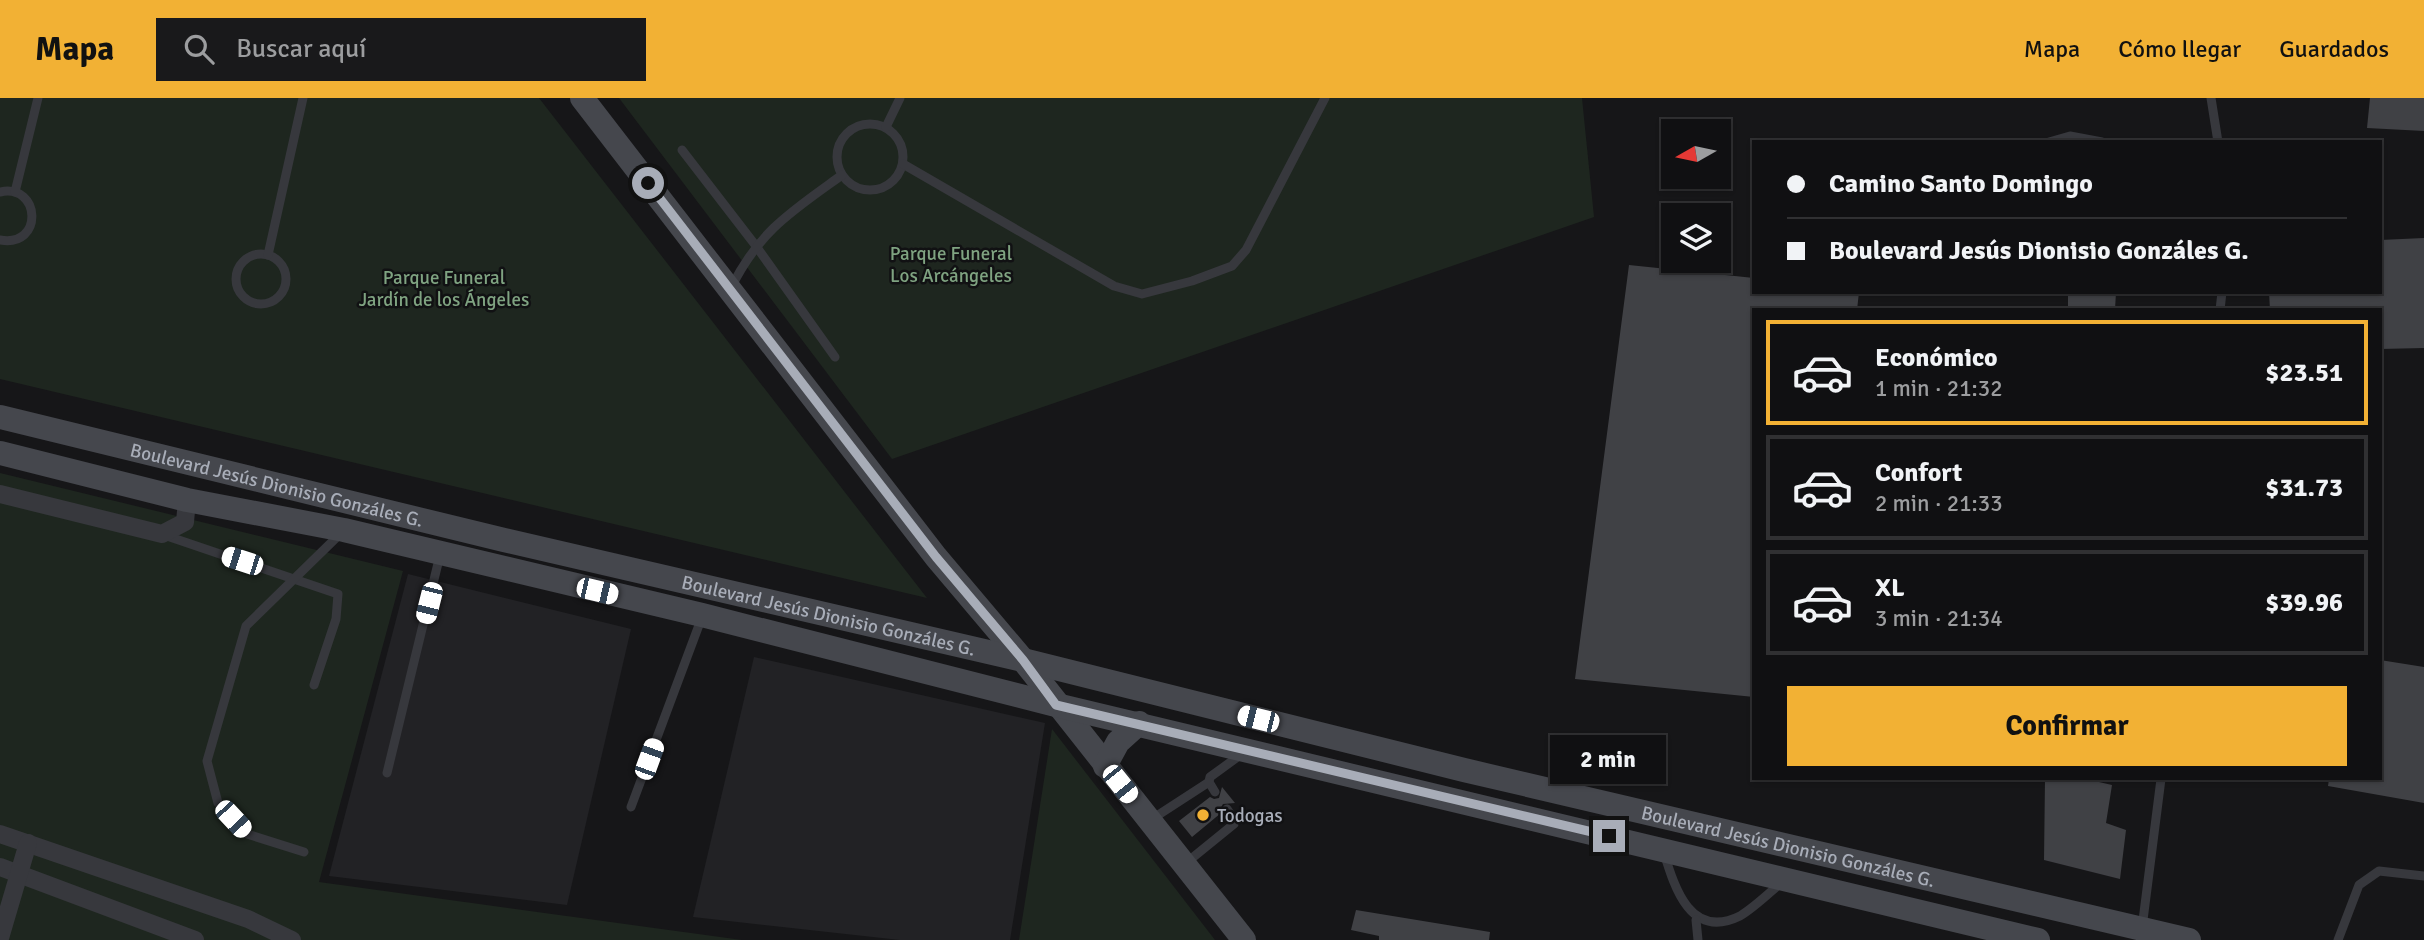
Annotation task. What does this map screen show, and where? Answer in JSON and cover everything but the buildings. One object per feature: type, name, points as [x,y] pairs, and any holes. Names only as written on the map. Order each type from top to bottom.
[{"type":"main road","points":[[582,98],[936,557],[1023,660],[1244,940]]},
{"type":"main road","name":"Boulevard Jesús Dionisio Gonzáles G.","points":[[0,417],[504,540],[1023,660],[2141,934],[2189,940]]},
{"type":"main road","name":"Boulevard Jesús Dionisio Gonzáles G.","points":[[0,453],[187,500],[344,530],[440,555],[702,615],[1056,705],[2038,940]]},
{"type":"main road","points":[[1105,766],[1118,742],[1139,723]]},
{"type":"street","points":[[0,494],[162,534],[185,522],[187,500]]},
{"type":"street","points":[[1,836],[248,919],[292,940]]},
{"type":"street","points":[[0,938],[28,844]]},
{"type":"street","points":[[0,867],[195,940]]},
{"type":"lane","points":[[15,192],[38,98]]},
{"type":"lane","points":[[268,255],[303,98]]},
{"type":"lane","points":[[886,127],[900,98]]},
{"type":"lane","points":[[903,164],[1114,286],[1142,294],[1192,281],[1231,266],[1240,258],[1325,98]]},
{"type":"lane","points":[[2211,98],[2218,140]]},
{"type":"lane","points":[[864,124],[886,127],[900,142],[904,153],[903,164],[899,175],[891,183],[882,188],[860,189],[850,184],[842,175],[837,154],[846,134],[854,128],[864,124]]},
{"type":"lane","points":[[2056,140],[2070,136],[2091,140]]},
{"type":"lane","points":[[682,150],[756,246],[835,357]]},
{"type":"lane","points":[[730,290],[756,246],[787,215],[842,175]]},
{"type":"lane","points":[[0,192],[15,192],[30,204],[32,223],[21,238],[13,241],[0,240]]},
{"type":"lane","points":[[268,255],[283,266],[286,286],[274,301],[255,304],[239,292],[237,272],[249,257],[268,255]]},
{"type":"lane","points":[[304,852],[247,834],[218,803],[207,761],[246,626],[344,530]]},
{"type":"lane","points":[[162,534],[338,594],[337,619],[314,685]]},
{"type":"lane","points":[[387,774],[440,555]]},
{"type":"lane","points":[[631,807],[702,615]]},
{"type":"lane","points":[[1149,821],[1209,782],[1213,774],[1248,750]]},
{"type":"lane","points":[[2141,934],[2161,780]]},
{"type":"lane","points":[[1209,782],[1215,792]]},
{"type":"lane","points":[[1185,864],[1234,824],[1227,809]]},
{"type":"lane","points":[[1663,849],[1678,894],[1688,911],[1696,920],[1712,924],[1740,916],[1787,879]]},
{"type":"lane","points":[[2338,940],[2359,885],[2379,871],[2424,876]]},
{"type":"lane","points":[[1696,920],[1698,940]]},
{"type":"shaded area","points":[[408,574],[631,629],[567,905],[329,876]]},
{"type":"shaded area","points":[[754,657],[1045,723],[1010,940],[900,940],[693,917]]},
{"type":"green space","name":"Parque Funeral Jardín de los Ángeles","points":[[0,98],[539,98],[927,598],[0,379]]},
{"type":"green space","name":"Parque Funeral Los Arcángeles","points":[[619,98],[1582,98],[1594,217],[892,459]]},
{"type":"green space","points":[[0,473],[403,571],[319,882],[742,940],[0,940]]},
{"type":"green space","points":[[1052,729],[1215,940],[1019,940]]},
{"type":"place","name":"Todogas","points":[[1203,815]]},
{"type":"route","points":[[648,183],[936,557],[1023,660],[1056,705],[1609,836]]}]
